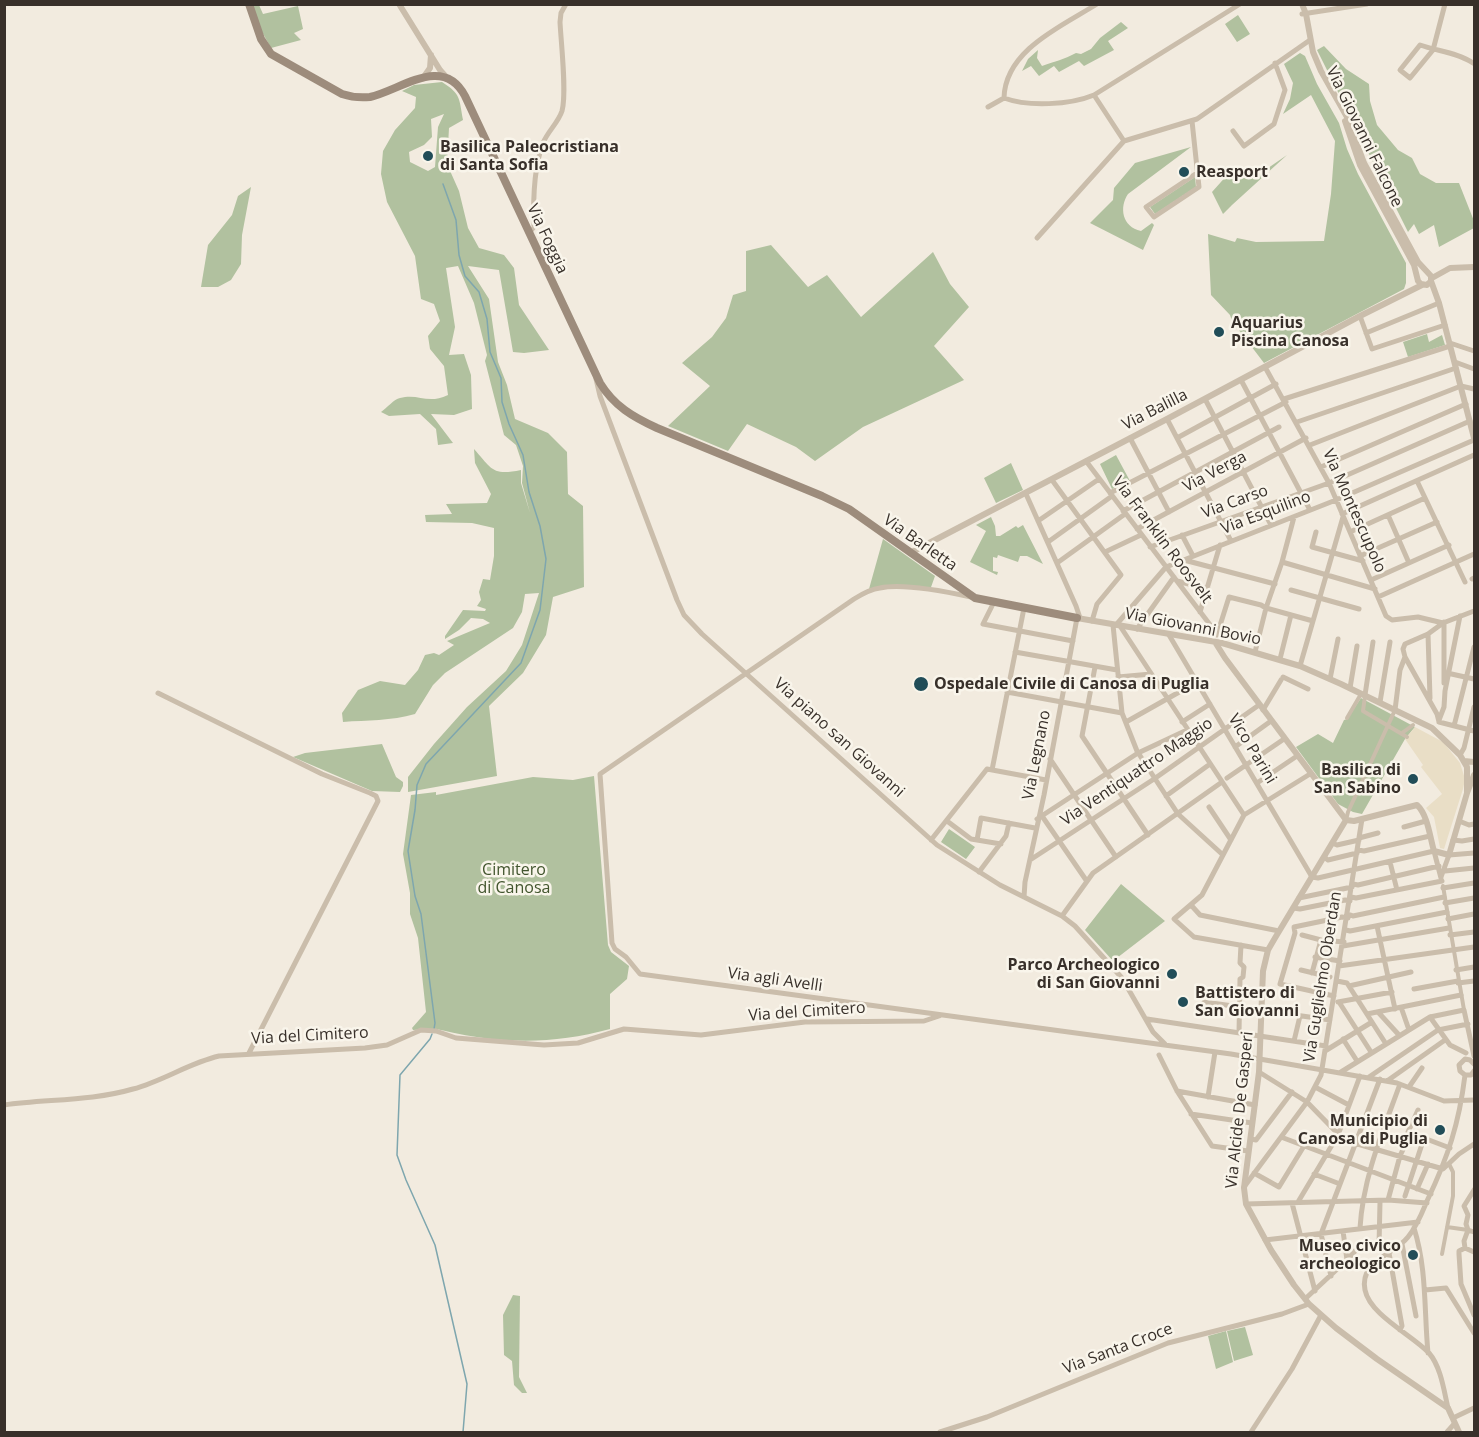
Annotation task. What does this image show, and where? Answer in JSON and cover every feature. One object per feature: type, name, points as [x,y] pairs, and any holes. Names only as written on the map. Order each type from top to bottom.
[{"type":"main road","points":[[249,4],[261,39],[271,54],[342,94],[369,97],[423,78],[434,76],[448,79]]},
{"type":"main road","name":"Via Foggia","points":[[448,79],[463,92],[595,374],[608,396],[636,418],[849,509]]},
{"type":"main road","name":"Via Barletta","points":[[849,509],[975,598]]},
{"type":"main road","name":"Via Giovanni Bovio","points":[[975,598],[1078,618]]},
{"type":"street","points":[[399,4],[448,79]]},
{"type":"street","points":[[529,232],[534,226],[535,184],[542,146],[562,110],[560,22],[561,13],[566,4]]},
{"type":"street","points":[[988,107],[1004,98],[1009,78],[1025,52],[1035,43],[1097,4]]},
{"type":"street","points":[[1004,98],[1013,101],[1065,103],[1094,95],[1240,4]]},
{"type":"street","name":"Via Giovanni Falcone","points":[[1302,4],[1310,55],[1317,73],[1344,120],[1360,165],[1414,264],[1419,281]]},
{"type":"street","points":[[1304,14],[1367,4]]},
{"type":"street","points":[[1445,4],[1433,50],[1410,78],[1400,70],[1420,45],[1433,50],[1465,58],[1473,63]]},
{"type":"street","points":[[1037,238],[1124,141],[1197,119],[1309,40]]},
{"type":"street","name":"Via Giovanni Falcone","points":[[1309,40],[1321,71],[1347,117],[1364,163],[1418,262],[1430,276],[1474,439]]},
{"type":"street","points":[[423,78],[430,67],[431,54]]},
{"type":"street","points":[[1233,131],[1244,146],[1274,124],[1285,90],[1275,63]]},
{"type":"street","points":[[430,67],[434,76]]},
{"type":"street","points":[[434,76],[439,67]]},
{"type":"street","points":[[1094,95],[1124,141]]},
{"type":"street","points":[[1192,121],[1199,187],[1154,218],[1146,207],[1197,173]]},
{"type":"street","points":[[1430,276],[1426,285],[1419,281],[1420,272],[1430,276],[1450,268],[1474,267]]},
{"type":"street","name":"Via Balilla","points":[[910,554],[1411,290],[1419,281]]},
{"type":"street","points":[[1366,333],[1439,303]]},
{"type":"street","points":[[1360,316],[1372,349],[1445,325]]},
{"type":"street","points":[[1048,542],[1111,495],[1285,400],[1450,344],[1474,351]]},
{"type":"street","points":[[1297,422],[1455,365],[1474,369]]},
{"type":"street","name":"Via Montescupolo","points":[[1265,367],[1329,483],[1388,620],[1418,617],[1444,622]]},
{"type":"street","name":"Via piano san Giovanni","points":[[595,374],[600,396],[676,600],[684,615],[702,634],[747,672],[931,840],[979,872],[1062,916],[1075,926],[1122,978],[1157,1037],[1165,1044]]},
{"type":"street","points":[[1241,380],[1310,510]]},
{"type":"street","points":[[1177,438],[1276,384]]},
{"type":"street","points":[[1310,445],[1461,386],[1474,389]]},
{"type":"street","points":[[1205,399],[1271,525]]},
{"type":"street","points":[[1321,467],[1466,405],[1474,410]]},
{"type":"street","points":[[1167,419],[1231,541]]},
{"type":"street","name":"Via Carso","points":[[1150,546],[1329,483],[1470,421]]},
{"type":"street","points":[[1057,563],[1124,512],[1279,427]]},
{"type":"street","points":[[1130,438],[1169,512]]},
{"type":"street","name":"Via Verga","points":[[1105,552],[1169,512],[1306,438]]},
{"type":"street","name":"Via Esquilino","points":[[1166,567],[1336,500],[1474,439]]},
{"type":"street","points":[[1300,666],[1343,515],[1474,455]]},
{"type":"street","name":"Via Franklin Roosvelt","points":[[1086,461],[1217,634]]},
{"type":"street","points":[[1038,521],[1099,479]]},
{"type":"street","points":[[1052,480],[1121,575],[1097,604],[1092,621]]},
{"type":"street","points":[[1417,481],[1465,582]]},
{"type":"street","points":[[1026,494],[1057,563],[1078,618]]},
{"type":"street","points":[[1350,532],[1425,498]]},
{"type":"street","points":[[1388,515],[1409,563]]},
{"type":"street","points":[[1256,652],[1266,608],[1282,562],[1294,516]]},
{"type":"street","points":[[1316,532],[1312,547],[1361,559],[1437,522]]},
{"type":"street","points":[[1182,535],[1193,556]]},
{"type":"street","points":[[1371,580],[1449,545]]},
{"type":"street","points":[[1200,612],[1220,546]]},
{"type":"street","points":[[1378,597],[1474,554]]},
{"type":"street","points":[[1184,560],[1275,584]]},
{"type":"street","points":[[1282,562],[1375,589]]},
{"type":"street","points":[[1166,567],[1116,625],[1117,670],[1122,713],[1138,753],[1178,814],[1223,855]]},
{"type":"street","points":[[1137,629],[1175,579],[1208,589]]},
{"type":"street","points":[[747,672],[854,599],[879,588],[890,586],[950,592],[975,598]]},
{"type":"street","points":[[1291,590],[1359,609]]},
{"type":"street","points":[[1313,621],[1230,597],[1215,642],[1284,739],[1346,820],[1354,821],[1417,806],[1421,808],[1439,866],[1458,982],[1472,1033],[1474,1056]]},
{"type":"street","points":[[994,602],[983,624],[1072,641]]},
{"type":"street","points":[[992,770],[1024,608]]},
{"type":"street","points":[[1438,722],[1437,714],[1405,657],[1403,649],[1405,644],[1428,634],[1444,622],[1474,611]]},
{"type":"street","points":[[1280,659],[1291,615]]},
{"type":"street","points":[[1446,673],[1460,616]]},
{"type":"street","name":"Via Giovanni Bovio","points":[[1078,618],[1215,642],[1300,666],[1428,726],[1462,758]]},
{"type":"street","name":"Via Legnano","points":[[1024,897],[1035,828],[1040,818],[1078,618]]},
{"type":"street","points":[[1438,722],[1444,707],[1445,691],[1444,622]]},
{"type":"street","points":[[1116,625],[1198,747],[1224,780],[1244,815]]},
{"type":"street","name":"Vico Parini","points":[[1169,634],[1312,877]]},
{"type":"street","points":[[1428,634],[1430,700]]},
{"type":"street","points":[[1330,679],[1338,639]]},
{"type":"street","points":[[1373,642],[1363,694],[1363,711],[1407,736]]},
{"type":"street","points":[[1380,702],[1390,642]]},
{"type":"street","points":[[1350,688],[1357,646]]},
{"type":"street","points":[[1454,726],[1474,647]]},
{"type":"street","points":[[1015,652],[1117,670]]},
{"type":"street","points":[[1346,820],[1347,812],[1395,710],[1400,670],[1405,657]]},
{"type":"street","points":[[1095,667],[1082,736],[1148,835]]},
{"type":"street","name":"Via agli Avelli","points":[[747,672],[600,774],[612,943],[640,974],[1165,1044],[1369,1077],[1401,1084],[1444,1101],[1474,1100]]},
{"type":"street","points":[[1446,673],[1474,679]]},
{"type":"street","points":[[1118,677],[1151,674]]},
{"type":"street","points":[[1261,707],[1282,679],[1308,689]]},
{"type":"street","points":[[1126,722],[1197,682]]},
{"type":"street","points":[[1007,692],[1122,713]]},
{"type":"street","points":[[158,693],[322,774],[370,793],[376,796],[378,801],[249,1053]]},
{"type":"street","points":[[1347,718],[1363,694]]},
{"type":"street","points":[[1182,722],[1210,704]]},
{"type":"street","name":"Via Ventiquattro Maggio","points":[[1030,860],[1261,707]]},
{"type":"street","points":[[1467,793],[1467,767],[1462,758],[1472,730],[1474,707]]},
{"type":"street","points":[[1235,747],[1271,721]]},
{"type":"street","points":[[1428,726],[1438,722],[1472,730]]},
{"type":"street","points":[[1402,734],[1413,725]]},
{"type":"street","points":[[1086,880],[1040,818],[1138,753],[1187,730]]},
{"type":"street","points":[[1062,916],[1093,873],[1284,739]]},
{"type":"street","points":[[1257,783],[1297,756]]},
{"type":"street","points":[[1050,758],[1116,857]]},
{"type":"street","points":[[1462,758],[1474,762]]},
{"type":"street","points":[[1166,796],[1210,764]]},
{"type":"street","points":[[931,840],[987,769],[1046,780]]},
{"type":"street","points":[[1268,950],[1194,937],[1174,919],[1202,895],[1244,815],[1310,774]]},
{"type":"street","points":[[1441,880],[1474,775]]},
{"type":"street","points":[[1467,793],[1474,797]]},
{"type":"street","points":[[1209,807],[1231,840]]},
{"type":"street","points":[[977,840],[981,818],[1035,828]]},
{"type":"street","name":"Via Guglielmo Oberdan","points":[[1244,1188],[1307,1102],[1322,1069],[1330,1020],[1336,1002],[1334,996],[1362,819]]},
{"type":"street","name":"Via Alcide De Gasperi","points":[[1346,820],[1268,950],[1263,971],[1259,1072],[1244,1188],[1246,1204],[1293,1286],[1307,1302],[1321,1316],[1377,1359],[1448,1408]]},
{"type":"street","points":[[947,821],[971,839],[1001,844]]},
{"type":"street","points":[[1404,827],[1426,821]]},
{"type":"street","points":[[1459,821],[1469,825],[1474,824]]},
{"type":"street","points":[[979,872],[1006,836],[1009,823]]},
{"type":"street","points":[[1332,843],[1337,845],[1378,833]]},
{"type":"street","points":[[1324,857],[1328,860],[1430,836]]},
{"type":"street","points":[[1453,840],[1474,839]]},
{"type":"street","points":[[1312,877],[1318,878],[1434,851],[1449,855],[1474,853]]},
{"type":"street","points":[[1390,861],[1396,890]]},
{"type":"street","points":[[1299,898],[1439,866]]},
{"type":"street","points":[[1445,871],[1474,868]]},
{"type":"street","points":[[1293,908],[1300,909],[1441,880]]},
{"type":"street","points":[[1443,888],[1474,883]]},
{"type":"street","points":[[1334,996],[1280,984],[1294,930],[1353,915],[1445,900],[1474,898]]},
{"type":"street","points":[[1191,905],[1200,915],[1279,932]]},
{"type":"street","points":[[1346,930],[1474,914]]},
{"type":"street","points":[[1377,926],[1392,992],[1409,1030]]},
{"type":"street","points":[[1302,935],[1343,944],[1450,932],[1474,932]]},
{"type":"street","points":[[1312,973],[1321,940]]},
{"type":"street","points":[[1239,1033],[1240,979],[1243,977],[1244,967],[1240,963],[1241,945]]},
{"type":"street","points":[[1315,957],[1340,964],[1474,947]]},
{"type":"street","points":[[1456,970],[1474,967]]},
{"type":"street","points":[[1300,970],[1330,977]]},
{"type":"street","points":[[1349,986],[1411,972]]},
{"type":"street","points":[[1337,981],[1347,983],[1386,1044]]},
{"type":"street","points":[[1414,988],[1474,981]]},
{"type":"street","points":[[1371,1053],[1336,1002],[1392,992]]},
{"type":"street","points":[[1367,1014],[1461,995]]},
{"type":"street","points":[[1204,1002],[1262,1010]]},
{"type":"street","points":[[1341,1072],[1430,1017],[1464,1010]]},
{"type":"street","points":[[1378,1012],[1400,1035]]},
{"type":"street","points":[[1281,1013],[1330,1020]]},
{"type":"street","name":"Via del Cimitero","points":[[4,1105],[48,1102],[132,1090],[203,1060],[219,1056],[249,1053],[311,1053],[365,1048],[387,1045],[421,1030],[456,1038],[544,1045],[578,1042],[624,1029],[701,1035],[806,1022],[924,1021],[941,1015]]},
{"type":"street","points":[[1294,1041],[1300,1016]]},
{"type":"street","points":[[1430,1017],[1445,1040],[1466,1053]]},
{"type":"street","points":[[1147,1019],[1326,1048],[1372,1022]]},
{"type":"street","points":[[1369,1077],[1437,1030],[1468,1024]]},
{"type":"street","points":[[1343,1039],[1357,1061]]},
{"type":"street","points":[[1331,1276],[1321,1234],[1355,1144],[1383,1080],[1445,1040]]},
{"type":"street","points":[[1459,1432],[1448,1408],[1436,1362],[1375,1307],[1367,1297],[1365,1277],[1370,1267],[1402,1244],[1414,1228],[1443,1168],[1462,1100],[1465,1075],[1459,1068],[1472,1041]]},
{"type":"street","points":[[1208,1097],[1215,1052]]},
{"type":"street","points":[[1159,1055],[1177,1091],[1212,1146],[1248,1151]]},
{"type":"street","points":[[1463,1060],[1470,1060],[1474,1064]]},
{"type":"street","points":[[1409,1087],[1422,1068]]},
{"type":"street","points":[[1259,1072],[1307,1102],[1338,1135],[1355,1144],[1443,1168],[1474,1144]]},
{"type":"street","points":[[1465,1075],[1474,1072]]},
{"type":"street","points":[[1316,1291],[1301,1236],[1295,1202],[1338,1135],[1360,1076]]},
{"type":"street","points":[[1360,1228],[1362,1201],[1376,1149],[1401,1084]]},
{"type":"street","points":[[1315,1087],[1349,1105]]},
{"type":"street","points":[[1177,1091],[1255,1106]]},
{"type":"street","points":[[1251,1139],[1257,1140],[1292,1092]]},
{"type":"street","points":[[1388,1200],[1400,1156],[1410,1134],[1408,1132],[1418,1110]]},
{"type":"street","points":[[1191,1114],[1252,1123]]},
{"type":"street","points":[[1410,1134],[1450,1148]]},
{"type":"street","points":[[1281,1137],[1431,1194]]},
{"type":"street","points":[[1405,1196],[1424,1138]]},
{"type":"street","points":[[1254,1173],[1279,1187],[1305,1146]]},
{"type":"street","points":[[1417,1189],[1428,1164]]},
{"type":"street","points":[[1442,1254],[1453,1196],[1453,1172],[1449,1164]]},
{"type":"street","points":[[1314,1174],[1340,1184]]},
{"type":"street","points":[[1471,1231],[1466,1224],[1468,1215],[1464,1206],[1474,1190]]},
{"type":"street","points":[[1246,1204],[1388,1200],[1426,1203]]},
{"type":"street","points":[[1379,1246],[1380,1202]]},
{"type":"street","points":[[1265,1240],[1418,1222]]},
{"type":"street","points":[[1447,1227],[1471,1231]]},
{"type":"street","points":[[1414,1228],[1419,1244],[1425,1290],[1428,1353]]},
{"type":"street","points":[[1343,1231],[1347,1260]]},
{"type":"street","points":[[1464,1248],[1464,1241],[1471,1231]]},
{"type":"street","points":[[1402,1244],[1416,1316]]},
{"type":"street","points":[[1464,1248],[1474,1252]]},
{"type":"street","points":[[1464,1248],[1459,1251],[1461,1284],[1474,1313]]},
{"type":"street","name":"Via Santa Croce","points":[[940,1432],[987,1417],[1168,1343],[1282,1314],[1307,1302],[1356,1250]]},
{"type":"street","points":[[1389,1253],[1402,1326],[1400,1330]]},
{"type":"street","points":[[1425,1290],[1446,1288],[1474,1333]]},
{"type":"street","points":[[1251,1432],[1292,1369],[1321,1316]]},
{"type":"street","points":[[1447,1432],[1454,1420],[1474,1408]]},
{"type":"green space","points":[[252,5],[259,5],[263,14],[298,6],[303,29],[294,33],[301,40],[271,48],[261,30]]},
{"type":"green space","points":[[1238,15],[1250,34],[1237,42],[1225,24]]},
{"type":"green space","points":[[1121,22],[1128,28],[1108,41],[1114,50],[1084,66],[1079,61],[1059,72],[1054,66],[1039,76],[1031,66],[1022,71],[1028,59],[1038,50],[1037,58],[1042,66],[1076,53],[1081,54],[1091,49],[1100,38]]},
{"type":"green space","points":[[1324,46],[1346,69],[1369,84],[1370,101],[1377,125],[1398,150],[1412,158],[1420,174],[1436,183],[1459,183],[1474,221],[1474,228],[1439,247],[1434,225],[1419,234],[1414,224],[1408,232],[1317,50]]},
{"type":"green space","points":[[1300,53],[1305,56],[1317,84],[1339,123],[1358,174],[1406,263],[1406,283],[1404,289],[1264,363],[1232,321],[1230,315],[1211,295],[1208,234],[1235,242],[1237,238],[1256,242],[1324,241],[1331,194],[1335,141],[1311,95],[1283,114],[1290,99],[1293,83],[1284,64]]},
{"type":"green space","points":[[442,82],[456,93],[463,120],[449,128],[447,164],[459,191],[468,228],[479,248],[504,255],[514,268],[519,305],[549,350],[513,352],[499,270],[468,266],[489,299],[498,362],[507,385],[515,419],[548,433],[567,452],[568,494],[583,506],[584,587],[553,597],[546,635],[523,673],[489,706],[497,776],[408,792],[408,777],[434,744],[467,707],[506,671],[522,645],[539,593],[525,594],[522,612],[513,628],[445,673],[433,685],[415,714],[388,719],[343,722],[342,713],[358,690],[380,681],[405,685],[418,670],[425,655],[434,653],[439,655],[454,645],[447,641],[490,623],[483,619],[471,618],[445,639],[463,610],[485,611],[486,609],[477,606],[481,600],[479,592],[483,579],[490,580],[494,556],[494,528],[472,523],[426,522],[425,515],[452,514],[446,504],[487,503],[491,494],[475,463],[474,449],[493,469],[504,472],[521,470],[521,483],[530,513],[522,483],[523,466],[516,445],[504,435],[485,361],[487,355],[474,303],[458,266],[446,268],[455,327],[449,355],[464,354],[471,375],[472,409],[454,415],[431,414],[453,443],[438,445],[436,429],[420,414],[389,416],[381,412],[400,398],[434,399],[448,395],[444,366],[430,349],[428,336],[440,321],[434,304],[421,299],[415,256],[387,202],[381,174],[383,151],[395,130],[415,108],[416,97],[402,91],[414,85]],"holes":[[[444,114],[438,127],[435,167],[428,171],[410,162],[409,152],[424,145],[432,137],[431,119]]]},
{"type":"green space","points":[[1191,147],[1128,194],[1125,199],[1124,216],[1130,225],[1141,231],[1152,223],[1154,225],[1143,250],[1090,223],[1113,200],[1114,188],[1135,163]]},
{"type":"green space","points":[[1287,155],[1223,214],[1212,192],[1229,173],[1255,177]]},
{"type":"green space","points":[[1195,177],[1196,187],[1155,214],[1150,207]]},
{"type":"green space","points":[[251,187],[242,235],[241,264],[231,280],[218,287],[201,287],[208,245],[232,215],[238,196]]},
{"type":"green space","points":[[771,245],[808,287],[827,275],[861,317],[933,252],[950,284],[969,307],[934,346],[964,380],[863,427],[815,461],[796,447],[747,424],[728,451],[668,426],[710,386],[682,363],[712,337],[726,318],[733,295],[746,291],[746,251]]},
{"type":"green space","points":[[1427,334],[1429,342],[1442,335],[1445,345],[1408,357],[1403,342]]},
{"type":"green space","points":[[1116,455],[1130,481],[1112,489],[1100,464]]},
{"type":"green space","points":[[1011,463],[1023,490],[996,503],[984,478]]},
{"type":"green space","points":[[991,517],[996,536],[1023,525],[1043,564],[1027,556],[1020,556],[1018,562],[998,555],[997,558],[993,557],[993,571],[998,572],[997,575],[970,562],[986,531],[976,525]]},
{"type":"green space","points":[[883,539],[935,576],[930,590],[884,586],[869,589]]},
{"type":"green space","points":[[1361,698],[1415,727],[1405,739],[1362,814],[1338,804],[1296,747],[1318,734],[1333,743],[1344,720]]},
{"type":"green space","points":[[382,744],[396,777],[403,782],[400,792],[372,791],[293,757],[305,753]]},
{"type":"green space","name":"Cimitero di Canosa","points":[[594,776],[608,945],[611,952],[629,966],[627,979],[610,994],[610,1029],[566,1038],[522,1041],[485,1038],[438,1029],[413,1030],[412,1028],[426,1012],[418,938],[410,914],[410,893],[403,854],[411,795],[436,792],[436,795],[533,777],[573,780]]},
{"type":"green space","points":[[949,829],[975,847],[966,859],[941,842]]},
{"type":"green space","points":[[1121,884],[1165,921],[1113,961],[1085,930]]},
{"type":"green space","points":[[513,1295],[520,1296],[519,1377],[527,1393],[522,1393],[514,1385],[512,1361],[504,1355],[503,1315]]},
{"type":"green space","points":[[1245,1327],[1253,1355],[1234,1361],[1227,1331]]},
{"type":"green space","points":[[1226,1331],[1233,1362],[1216,1369],[1208,1336]]},
{"type":"shaded area","points":[[1415,727],[1443,742],[1460,763],[1465,779],[1444,849],[1440,848],[1434,817],[1426,808],[1442,794],[1421,767],[1423,765],[1405,739]]},
{"type":"waterway","points":[[434,1029],[421,914],[415,896],[408,851],[417,785],[426,764],[521,663],[540,610],[546,559],[540,526],[529,492],[523,455],[502,402],[501,378],[490,352],[487,319],[479,292],[465,276],[459,255],[456,220],[443,184]]},
{"type":"waterway","points":[[432,1034],[400,1075],[397,1155],[435,1245],[467,1384],[463,1432]]},
{"type":"place","name":"Basilica Paleocristiana di Santa Sofia","points":[[428,156]]},
{"type":"place","name":"Reasport","points":[[1184,172]]},
{"type":"place","name":"Aquarius Piscina Canosa","points":[[1219,332]]},
{"type":"place","name":"Ospedale Civile di Canosa di Puglia","points":[[921,684]]},
{"type":"place","name":"Basilica di San Sabino","points":[[1413,779]]},
{"type":"place","name":"Parco Archeologico di San Giovanni","points":[[1172,974]]},
{"type":"place","name":"Battistero di San Giovanni","points":[[1183,1002]]},
{"type":"place","name":"Municipio di Canosa di Puglia","points":[[1440,1130]]},
{"type":"place","name":"Museo civico archeologico","points":[[1413,1255]]}]
